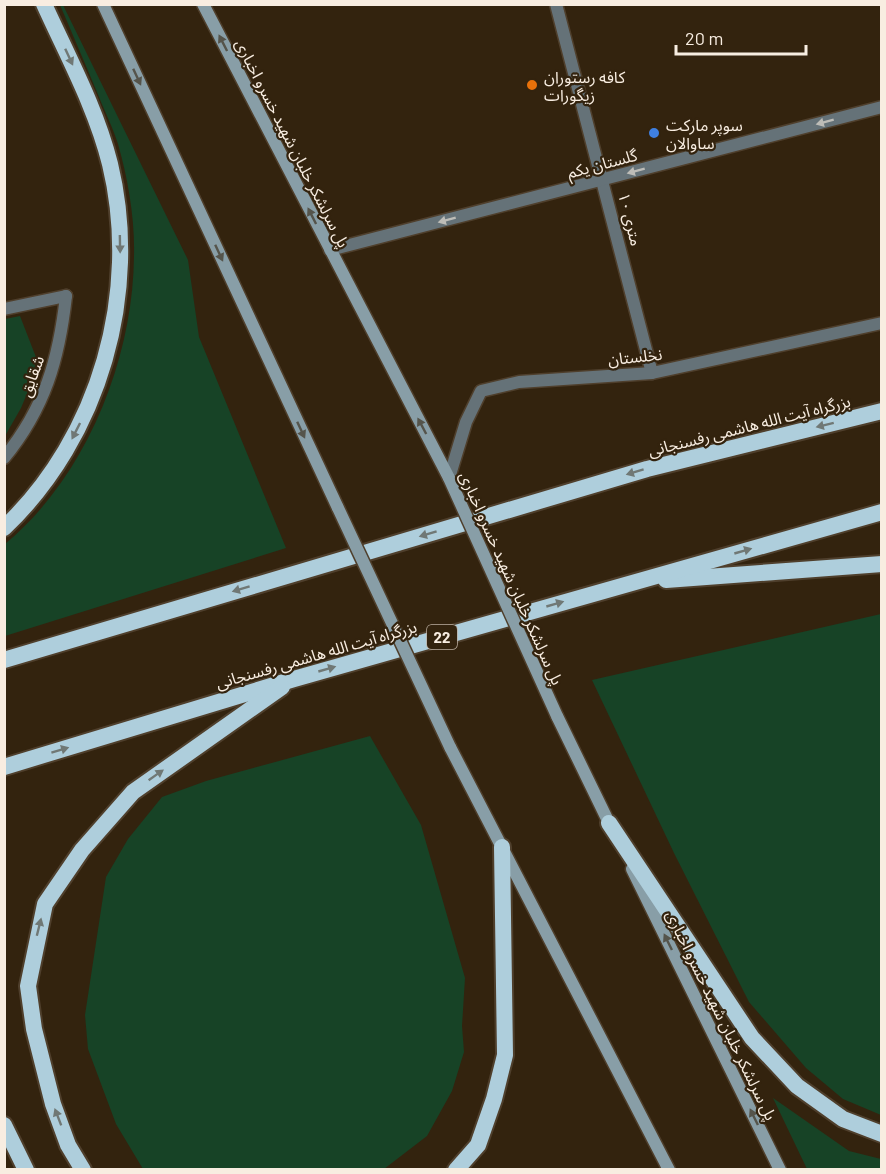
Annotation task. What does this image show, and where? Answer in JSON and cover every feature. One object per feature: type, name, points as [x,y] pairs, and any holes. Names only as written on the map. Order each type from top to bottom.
[{"type":"highway","points":[[4,528],[29,504],[60,462],[82,419],[102,372],[114,320],[120,272],[119,218],[110,165],[94,112],[44,4]]},
{"type":"highway","name":"بزرگراه آیت الله هاشمی رفسنجانی","points":[[4,660],[647,469],[882,411]]},
{"type":"highway","name":"بزرگراه آیت الله هاشمی رفسنجانی","points":[[4,767],[294,679],[882,512]]},
{"type":"highway","points":[[629,583],[882,564]]},
{"type":"highway","points":[[83,1170],[68,1145],[52,1104],[34,1029],[28,986],[45,904],[82,850],[133,792],[294,679]]},
{"type":"highway","points":[[609,823],[752,1038],[797,1086],[843,1119],[882,1134]]},
{"type":"highway","points":[[456,1170],[478,1145],[494,1099],[505,1055],[502,847]]},
{"type":"highway","points":[[4,1125],[26,1170]]},
{"type":"main road","points":[[103,4],[450,747],[669,1170]]},
{"type":"main road","name":"پل سرلشکر خلبان شهید خسرو اخباری","points":[[203,4],[449,478],[556,716],[780,1170]]},
{"type":"street","name":"۱۰ متری","points":[[556,4],[604,179],[652,373]]},
{"type":"street","name":"گلستان یکم","points":[[330,250],[882,107]]},
{"type":"street","name":"شقایق","points":[[4,309],[66,296],[61,342],[47,389],[23,435],[4,458]]},
{"type":"street","name":"نخلستان","points":[[449,478],[466,423],[481,391],[519,382],[652,373],[882,323]]},
{"type":"green space","points":[[60,5],[63,5],[188,260],[199,337],[286,548],[5,636],[5,544],[34,517],[59,485],[81,451],[100,414],[125,335],[131,295],[134,256],[133,228],[122,157]]},
{"type":"green space","points":[[20,316],[39,365],[21,408],[5,436],[5,319]]},
{"type":"green space","points":[[882,614],[881,1115],[843,1099],[806,1068],[749,1002],[674,853],[592,680]]},
{"type":"green space","points":[[370,736],[421,825],[465,978],[462,1026],[464,1052],[452,1091],[427,1136],[384,1169],[143,1169],[116,1124],[88,1049],[85,1015],[106,877],[128,839],[162,797],[206,781]]},
{"type":"green space","points":[[773,1098],[849,1151],[881,1159],[881,1169],[807,1169]]},
{"type":"place","name":"کافه رستوران زیگورات","points":[[532,85]]},
{"type":"place","name":"سوپر مارکت ساوالان","points":[[654,133]]}]
